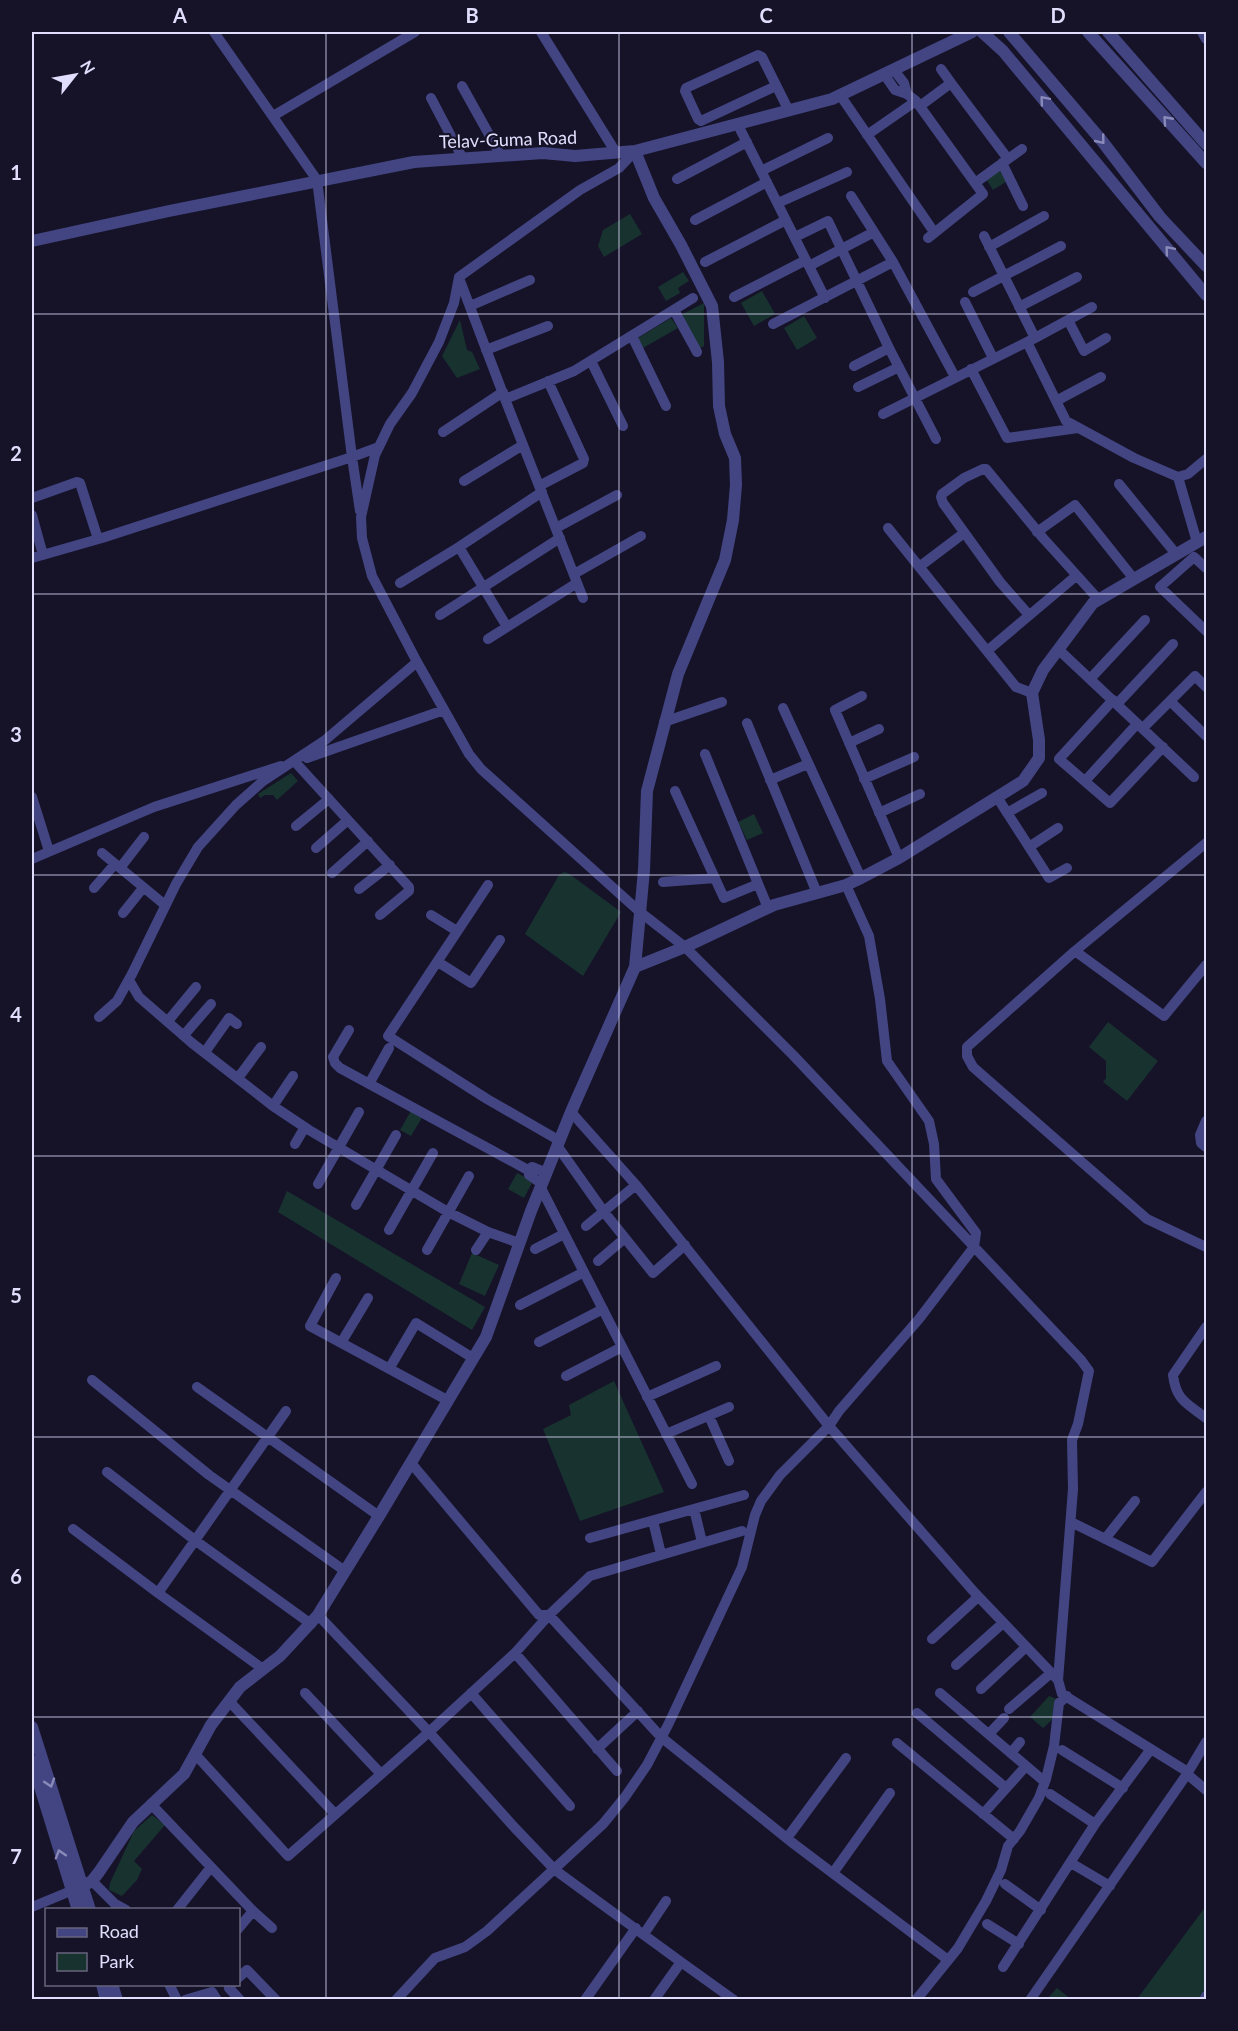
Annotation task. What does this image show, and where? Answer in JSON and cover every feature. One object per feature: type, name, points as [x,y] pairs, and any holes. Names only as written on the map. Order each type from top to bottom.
[{"type":"street","points":[[214,32],[317,180],[362,538],[372,576],[469,754],[481,769],[640,912],[685,947],[793,1055],[1053,1329],[1089,1371],[1078,1425],[1072,1440],[1071,1522],[1054,1677],[1006,1714],[989,1734]]},
{"type":"street","points":[[273,116],[415,32]]},
{"type":"street","points":[[541,32],[615,151]]},
{"type":"street","name":"Telav-Guma Road","points":[[32,242],[317,180],[414,162],[543,153],[575,156],[635,151],[738,125],[840,95],[972,32]]},
{"type":"street","points":[[982,32],[1003,51],[1206,295]]},
{"type":"street","points":[[1009,32],[1102,141],[1160,217],[1206,266]]},
{"type":"street","points":[[1088,32],[1206,163]]},
{"type":"street","points":[[1108,32],[1206,144]]},
{"type":"street","points":[[1202,32],[1206,39]]},
{"type":"street","points":[[776,86],[701,121],[685,91],[687,88],[758,55],[762,57],[789,111]]},
{"type":"street","points":[[941,69],[1005,161],[1023,206]]},
{"type":"street","points":[[840,95],[931,235],[983,194],[904,83],[889,72]]},
{"type":"street","points":[[867,135],[915,100],[951,83]]},
{"type":"street","points":[[462,86],[501,156]]},
{"type":"street","points":[[431,98],[463,159]]},
{"type":"street","points":[[738,125],[825,298]]},
{"type":"street","points":[[761,171],[828,138]]},
{"type":"street","points":[[677,179],[747,142]]},
{"type":"street","points":[[975,183],[1022,149]]},
{"type":"street","points":[[32,1907],[82,1886],[133,1822],[184,1774],[211,1725],[240,1687],[280,1656],[314,1619],[345,1571],[486,1337],[543,1181],[635,967],[644,870],[647,791],[678,674],[725,560],[733,520],[736,476],[735,458],[725,434],[719,406],[718,363],[712,306],[654,198],[635,151],[619,168],[580,190],[459,277],[454,303],[439,342],[412,393],[390,424],[375,455],[361,517]]},
{"type":"street","points":[[778,203],[847,172]]},
{"type":"street","points":[[695,220],[767,182]]},
{"type":"street","points":[[851,196],[893,262],[955,377]]},
{"type":"street","points":[[989,247],[1044,216]]},
{"type":"street","points":[[705,262],[786,220]]},
{"type":"street","points":[[795,237],[828,221],[936,439]]},
{"type":"street","points":[[734,297],[874,232]]},
{"type":"street","points":[[984,236],[1019,307],[1066,421],[1134,458],[1178,477],[1188,474],[1206,459]]},
{"type":"street","points":[[973,292],[1061,246]]},
{"type":"street","points":[[773,324],[893,262]]},
{"type":"street","points":[[459,277],[583,598]]},
{"type":"street","points":[[1019,307],[1077,277]]},
{"type":"street","points":[[470,306],[530,280]]},
{"type":"street","points":[[443,432],[504,395],[574,371],[693,298]]},
{"type":"street","points":[[965,302],[993,358]]},
{"type":"street","points":[[883,414],[1092,307]]},
{"type":"street","points":[[674,310],[697,352]]},
{"type":"street","points":[[1068,320],[1084,351],[1106,338]]},
{"type":"street","points":[[486,350],[548,326]]},
{"type":"street","points":[[632,336],[666,406]]},
{"type":"street","points":[[854,366],[889,348]]},
{"type":"street","points":[[591,361],[623,426]]},
{"type":"street","points":[[858,387],[899,367]]},
{"type":"street","points":[[971,369],[1006,438],[1078,428]]},
{"type":"street","points":[[1056,401],[1101,377]]},
{"type":"street","points":[[400,583],[459,547],[541,489],[583,463],[584,459],[548,381]]},
{"type":"street","points":[[464,481],[523,445]]},
{"type":"street","points":[[32,558],[98,540],[379,447]]},
{"type":"street","points":[[1029,615],[1000,582],[941,497],[964,478],[983,469],[1098,600]]},
{"type":"street","points":[[635,967],[685,947],[768,908],[846,885],[861,878],[899,858],[1023,781],[1039,758],[1039,740],[1032,693],[1043,670],[1093,603],[1202,539],[1178,477]]},
{"type":"street","points":[[32,498],[77,482],[80,483],[98,540]]},
{"type":"street","points":[[1119,484],[1176,554]]},
{"type":"street","points":[[440,615],[617,495]]},
{"type":"street","points":[[1037,532],[1075,505],[1134,579]]},
{"type":"street","points":[[32,515],[43,555]]},
{"type":"street","points":[[888,528],[1016,687],[1032,693]]},
{"type":"street","points":[[919,567],[964,533]]},
{"type":"street","points":[[488,639],[641,536]]},
{"type":"street","points":[[459,547],[507,627]]},
{"type":"street","points":[[1206,568],[1194,556],[1160,587],[1206,631]]},
{"type":"street","points":[[987,651],[1076,576]]},
{"type":"street","points":[[1090,679],[1145,620]]},
{"type":"street","points":[[1163,747],[1110,803],[1059,759],[1173,644]]},
{"type":"street","points":[[1059,650],[1194,777]]},
{"type":"street","points":[[99,1017],[117,1001],[165,905],[198,847],[228,813],[263,781],[324,741],[417,662]]},
{"type":"street","points":[[1085,781],[1140,726],[1195,676],[1206,687]]},
{"type":"street","points":[[862,696],[835,710],[899,858]]},
{"type":"street","points":[[1170,701],[1206,736]]},
{"type":"street","points":[[664,722],[722,702]]},
{"type":"street","points":[[783,708],[861,878]]},
{"type":"street","points":[[32,859],[154,807],[295,762],[444,710]]},
{"type":"street","points":[[747,723],[817,893]]},
{"type":"street","points":[[849,743],[879,729]]},
{"type":"street","points":[[705,754],[768,908]]},
{"type":"street","points":[[864,780],[914,757]]},
{"type":"street","points":[[295,762],[409,887],[409,891],[380,915]]},
{"type":"street","points":[[770,780],[808,764]]},
{"type":"street","points":[[675,790],[724,898],[758,884]]},
{"type":"street","points":[[1008,813],[1042,793]]},
{"type":"street","points":[[879,813],[920,794]]},
{"type":"street","points":[[997,796],[1049,879],[1066,868]]},
{"type":"street","points":[[32,797],[49,851]]},
{"type":"street","points":[[296,826],[329,799]]},
{"type":"street","points":[[316,848],[348,820]]},
{"type":"street","points":[[1029,847],[1058,828]]},
{"type":"street","points":[[94,888],[144,837]]},
{"type":"street","points":[[332,873],[368,841]]},
{"type":"street","points":[[1206,843],[1074,951],[967,1047],[967,1056],[972,1067],[1147,1219],[1206,1247]]},
{"type":"street","points":[[102,853],[165,905]]},
{"type":"street","points":[[359,889],[390,865]]},
{"type":"street","points":[[663,882],[715,878]]},
{"type":"street","points":[[488,885],[388,1036],[559,1144],[604,1212],[653,1273],[685,1245]]},
{"type":"street","points":[[399,1999],[435,1958],[474,1942],[555,1870],[603,1824],[625,1797],[647,1764],[661,1737],[742,1567],[755,1515],[761,1501],[780,1475],[829,1426],[839,1411],[919,1318],[974,1247],[976,1233],[936,1179],[934,1144],[929,1121],[888,1061],[869,936],[846,885]]},
{"type":"street","points":[[123,913],[143,888]]},
{"type":"street","points":[[431,915],[457,931]]},
{"type":"street","points":[[438,962],[471,983],[500,940]]},
{"type":"street","points":[[1074,951],[1164,1017],[1206,965]]},
{"type":"street","points":[[129,980],[139,996],[273,1106],[448,1212],[488,1232],[519,1243]]},
{"type":"street","points":[[168,1021],[196,987]]},
{"type":"street","points":[[184,1035],[211,1004]]},
{"type":"street","points":[[205,1052],[229,1018],[237,1024]]},
{"type":"street","points":[[349,1030],[333,1057],[340,1068],[528,1170],[532,1167],[543,1181],[564,1233],[692,1484]]},
{"type":"street","points":[[238,1078],[261,1047]]},
{"type":"street","points":[[369,1084],[389,1048]]},
{"type":"street","points":[[273,1106],[293,1076]]},
{"type":"street","points":[[318,1184],[359,1112]]},
{"type":"street","points":[[571,1112],[636,1185],[829,1426],[978,1597],[1054,1677],[1062,1694],[1151,1749],[1187,1773],[1206,1790]]},
{"type":"street","points":[[1206,1121],[1200,1135],[1201,1143],[1206,1147]]},
{"type":"street","points":[[295,1144],[305,1127]]},
{"type":"street","points":[[356,1205],[396,1135]]},
{"type":"street","points":[[389,1230],[433,1153]]},
{"type":"street","points":[[426,1250],[469,1176]]},
{"type":"street","points":[[586,1226],[636,1185]]},
{"type":"street","points":[[476,1250],[488,1232]]},
{"type":"street","points":[[535,1249],[564,1233]]},
{"type":"street","points":[[598,1261],[625,1238]]},
{"type":"street","points":[[520,1305],[584,1272]]},
{"type":"street","points":[[336,1278],[310,1326],[447,1400]]},
{"type":"street","points":[[341,1343],[368,1298]]},
{"type":"street","points":[[538,1342],[603,1309]]},
{"type":"street","points":[[389,1369],[416,1323],[473,1358]]},
{"type":"street","points":[[1206,1327],[1173,1376],[1175,1390],[1181,1400],[1206,1418]]},
{"type":"street","points":[[566,1376],[622,1347]]},
{"type":"street","points":[[647,1397],[716,1366]]},
{"type":"street","points":[[92,1380],[231,1490],[345,1571]]},
{"type":"street","points":[[197,1387],[379,1516]]},
{"type":"street","points":[[666,1434],[729,1407]]},
{"type":"street","points":[[158,1593],[286,1411]]},
{"type":"street","points":[[709,1416],[729,1461]]},
{"type":"street","points":[[411,1463],[529,1605],[539,1615],[549,1615],[661,1737],[787,1838],[948,1960]]},
{"type":"street","points":[[107,1472],[196,1540],[314,1619],[429,1732],[555,1870],[733,1999]]},
{"type":"street","points":[[1071,1522],[1152,1562],[1206,1492]]},
{"type":"street","points":[[590,1538],[744,1495]]},
{"type":"street","points":[[1105,1539],[1135,1501]]},
{"type":"street","points":[[694,1509],[702,1542]]},
{"type":"street","points":[[652,1521],[662,1554]]},
{"type":"street","points":[[73,1528],[263,1669]]},
{"type":"street","points":[[195,1754],[288,1856],[515,1653],[549,1615],[590,1576],[742,1531]]},
{"type":"street","points":[[932,1638],[978,1597]]},
{"type":"street","points":[[956,1665],[1003,1623]]},
{"type":"street","points":[[981,1689],[1026,1647]]},
{"type":"street","points":[[515,1653],[617,1772]]},
{"type":"street","points":[[305,1693],[381,1774]]},
{"type":"street","points":[[471,1693],[570,1806]]},
{"type":"street","points":[[940,1693],[1045,1782]]},
{"type":"street","points":[[916,2000],[958,1948],[986,1901],[1008,1846],[1039,1798],[1054,1746],[1059,1703],[1067,1696]]},
{"type":"street","points":[[229,1701],[335,1814]]},
{"type":"street","points":[[597,1749],[638,1712]]},
{"type":"street","points":[[917,1713],[1006,1788]]},
{"type":"street","points":[[32,1727],[89,1908]]},
{"type":"street","points":[[1011,1753],[1020,1742]]},
{"type":"street","points":[[1030,2000],[1110,1886],[1206,1742]]},
{"type":"street","points":[[897,1743],[1014,1839]]},
{"type":"street","points":[[1002,1967],[1095,1824],[1151,1749]]},
{"type":"street","points":[[1062,1750],[1123,1788]]},
{"type":"street","points":[[787,1838],[846,1758]]},
{"type":"street","points":[[32,1761],[82,1886],[78,1908]]},
{"type":"street","points":[[983,1814],[1026,1766]]},
{"type":"street","points":[[833,1873],[890,1793]]},
{"type":"street","points":[[1050,1794],[1095,1824]]},
{"type":"street","points":[[151,1804],[272,1928]]},
{"type":"street","points":[[1071,1863],[1110,1886]]},
{"type":"street","points":[[179,1908],[211,1867]]},
{"type":"street","points":[[1005,1884],[1041,1910]]},
{"type":"street","points":[[82,1886],[123,1908]]},
{"type":"street","points":[[585,2000],[666,1902]]},
{"type":"street","points":[[240,1927],[253,1911]]},
{"type":"street","points":[[987,1924],[1019,1944]]},
{"type":"street","points":[[654,2000],[681,1962]]},
{"type":"street","points":[[240,1976],[247,1970],[276,2000]]},
{"type":"street","points":[[170,1986],[177,2000]]},
{"type":"street","points":[[230,1986],[228,1988],[240,2000]]},
{"type":"street","points":[[185,2000],[212,1992],[217,2000]]},
{"type":"street","points":[[1204,2000],[1206,1996]]},
{"type":"green space","points":[[1002,169],[1009,180],[993,190],[986,179]]},
{"type":"green space","points":[[630,214],[642,234],[604,257],[598,246],[603,230]]},
{"type":"green space","points":[[683,272],[689,281],[678,288],[680,293],[666,301],[658,287]]},
{"type":"green space","points":[[762,291],[775,314],[754,326],[741,303]]},
{"type":"green space","points":[[704,303],[704,346],[699,349],[681,315]]},
{"type":"green space","points":[[804,316],[817,338],[797,350],[784,328]]},
{"type":"green space","points":[[671,318],[678,328],[643,348],[638,338]]},
{"type":"green space","points":[[460,320],[467,350],[472,352],[480,369],[457,378],[442,356]]},
{"type":"green space","points":[[291,773],[298,781],[277,800],[273,795],[260,798],[258,794]]},
{"type":"green space","points":[[754,814],[763,833],[747,840],[738,822]]},
{"type":"green space","points":[[564,872],[621,912],[583,976],[525,934],[559,875]]},
{"type":"green space","points":[[1108,1022],[1158,1061],[1127,1101],[1103,1082],[1106,1078],[1106,1061],[1089,1047]]},
{"type":"green space","points":[[412,1109],[423,1116],[411,1136],[400,1130]]},
{"type":"green space","points":[[517,1173],[533,1181],[524,1198],[508,1189]]},
{"type":"green space","points":[[287,1191],[485,1307],[472,1330],[278,1212]]},
{"type":"green space","points":[[472,1253],[499,1265],[485,1296],[459,1284]]},
{"type":"green space","points":[[614,1381],[664,1492],[580,1521],[543,1429],[571,1415],[569,1405]]},
{"type":"green space","points":[[1049,1696],[1057,1699],[1053,1719],[1043,1728],[1030,1717]]},
{"type":"green space","points":[[152,1815],[165,1825],[134,1861],[142,1869],[137,1880],[122,1896],[109,1890],[110,1883],[134,1831]]},
{"type":"green space","points":[[1206,1906],[1206,1999],[1137,1999]]},
{"type":"green space","points":[[1057,1988],[1071,1999],[1047,1999]]}]
